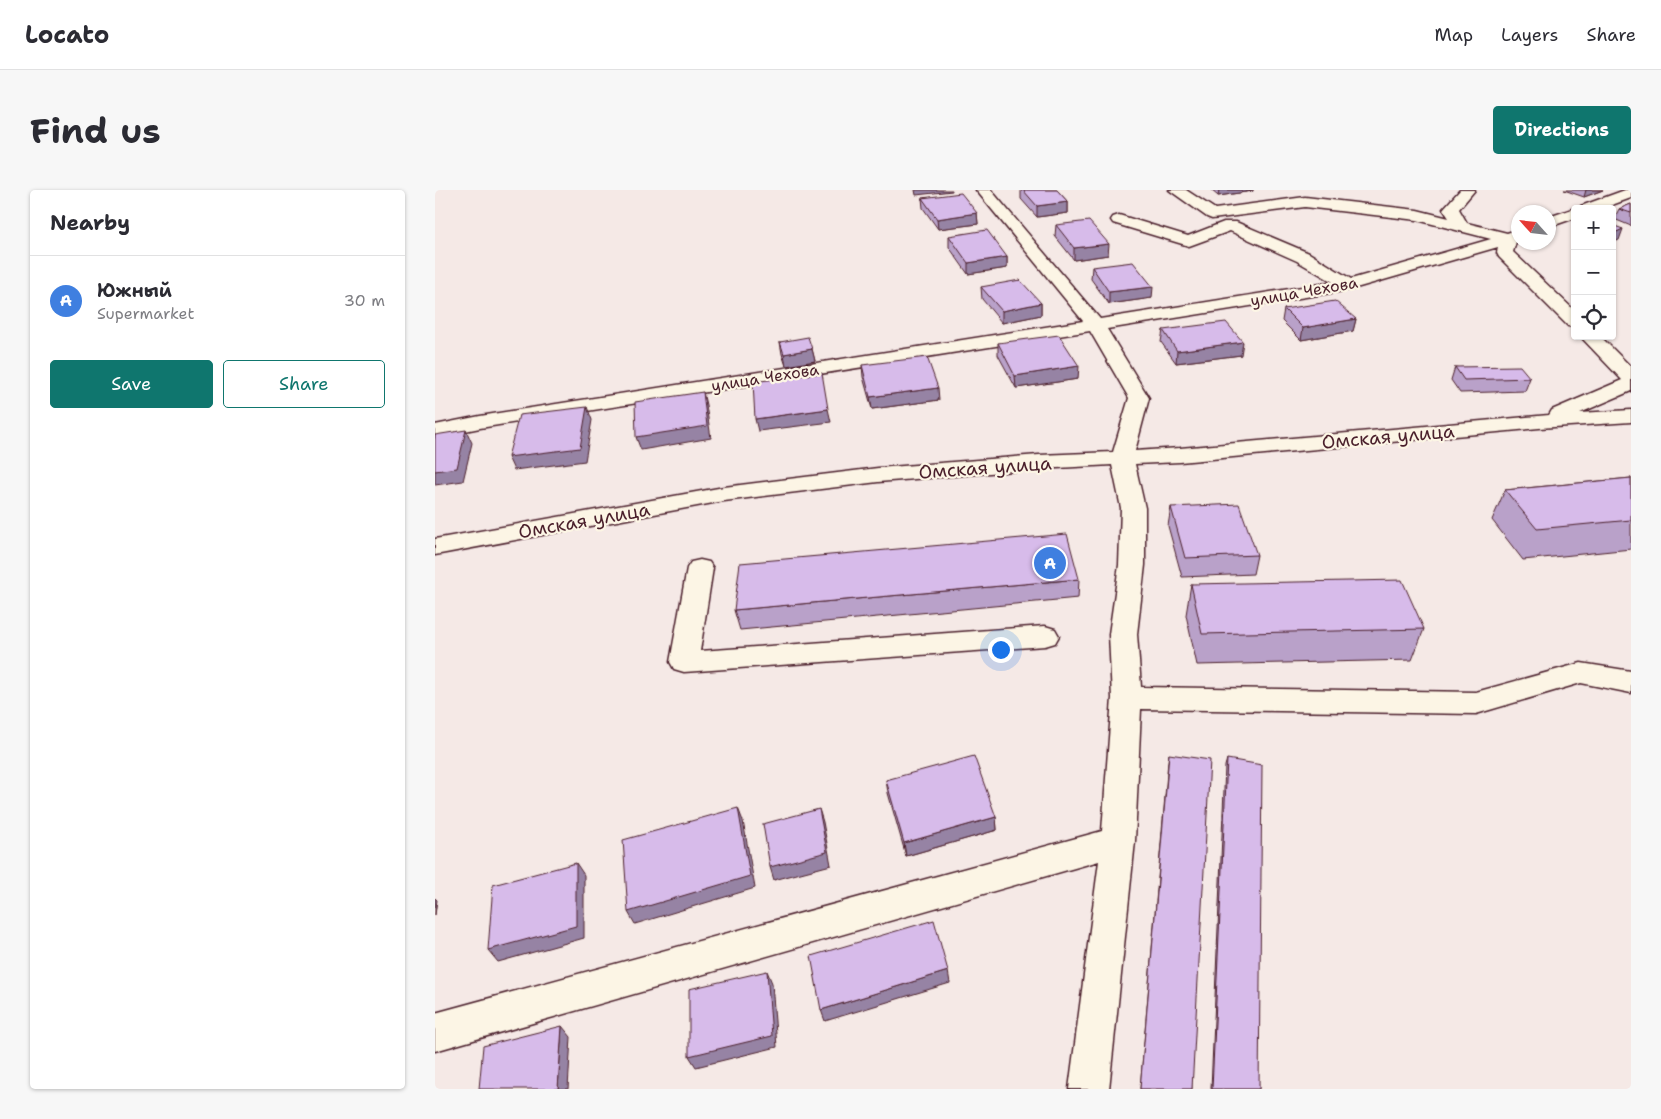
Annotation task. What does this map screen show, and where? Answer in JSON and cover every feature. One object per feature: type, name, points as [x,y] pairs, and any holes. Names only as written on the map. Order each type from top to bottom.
[{"type":"street","points":[[983,190],[1096,325],[1139,398],[1123,458],[1133,508],[1132,565],[1123,634],[1127,698],[1118,840],[1089,1089]]},
{"type":"street","points":[[1175,190],[1212,214],[1305,202],[1417,215],[1511,236]]},
{"type":"street","points":[[1287,190],[1305,202]]},
{"type":"street","points":[[1461,226],[1451,210],[1467,190]]},
{"type":"street","points":[[1597,205],[1631,193]]},
{"type":"street","points":[[1556,220],[1571,214]]},
{"type":"street","points":[[1119,220],[1189,242],[1230,225],[1303,257],[1349,285]]},
{"type":"street","name":"улица Чехова","points":[[435,431],[480,422],[1349,285],[1511,237]]},
{"type":"street","points":[[1511,240],[1505,253],[1571,318]]},
{"type":"street","points":[[1593,340],[1631,378]]},
{"type":"street","points":[[1539,422],[1631,384]]},
{"type":"street","name":"Омская улица","points":[[435,547],[724,494],[878,475],[1180,455],[1539,422],[1631,416]]},
{"type":"street","points":[[700,568],[684,662],[1045,636]]},
{"type":"street","points":[[1127,698],[1476,703],[1581,673],[1631,682]]},
{"type":"street","points":[[435,1032],[1118,840]]},
{"type":"building","points":[[1023,190],[1057,190],[1068,202],[1037,206]]},
{"type":"building","points":[[961,193],[977,213],[937,219],[922,198]]},
{"type":"building","points":[[1631,204],[1631,213],[1619,209]]},
{"type":"building","points":[[1089,221],[1109,244],[1074,248],[1056,225]]},
{"type":"building","points":[[1616,226],[1623,229],[1616,232]]},
{"type":"building","points":[[987,230],[1007,257],[968,263],[949,236]]},
{"type":"building","points":[[1133,262],[1153,287],[1109,292],[1092,267]]},
{"type":"building","points":[[1020,280],[1041,303],[1002,311],[981,287]]},
{"type":"building","points":[[1335,301],[1356,319],[1303,328],[1284,309]]},
{"type":"building","points":[[1226,322],[1243,342],[1177,351],[1163,330]]},
{"type":"building","points":[[1059,335],[1079,366],[1015,376],[998,343]]},
{"type":"building","points":[[808,337],[812,349],[784,354],[780,342]]},
{"type":"building","points":[[927,357],[938,388],[870,397],[862,365]]},
{"type":"building","points":[[1520,366],[1530,378],[1464,380],[1455,367]]},
{"type":"building","points":[[822,373],[828,409],[755,419],[753,382]]},
{"type":"building","points":[[703,392],[707,426],[636,437],[635,402]]},
{"type":"building","points":[[587,407],[580,448],[508,457],[519,415]]},
{"type":"building","points":[[466,430],[457,468],[435,471],[435,435]]},
{"type":"building","points":[[1631,478],[1631,520],[1537,529],[1505,490]]},
{"type":"building","points":[[1239,504],[1257,555],[1185,558],[1171,507]]},
{"type":"building","points":[[1067,534],[1079,579],[734,610],[740,563]]},
{"type":"building","points":[[1402,580],[1424,629],[1202,634],[1191,584]]},
{"type":"building","points":[[1169,754],[1210,760],[1192,1089],[1140,1089]]},
{"type":"building","points":[[974,756],[996,817],[904,843],[886,780]]},
{"type":"building","points":[[1227,759],[1262,765],[1259,1089],[1212,1089]]},
{"type":"building","points":[[738,808],[750,876],[628,912],[623,840]]},
{"type":"building","points":[[819,809],[827,852],[770,867],[763,824]]},
{"type":"building","points":[[576,863],[576,926],[488,950],[493,885]]},
{"type":"building","points":[[934,920],[948,971],[821,1010],[811,956]]},
{"type":"building","points":[[767,971],[772,1036],[689,1056],[689,989]]},
{"type":"building","points":[[562,1026],[558,1089],[479,1089],[483,1046]]},
{"type":"place","name":"Южный","points":[[1050,563]]}]
